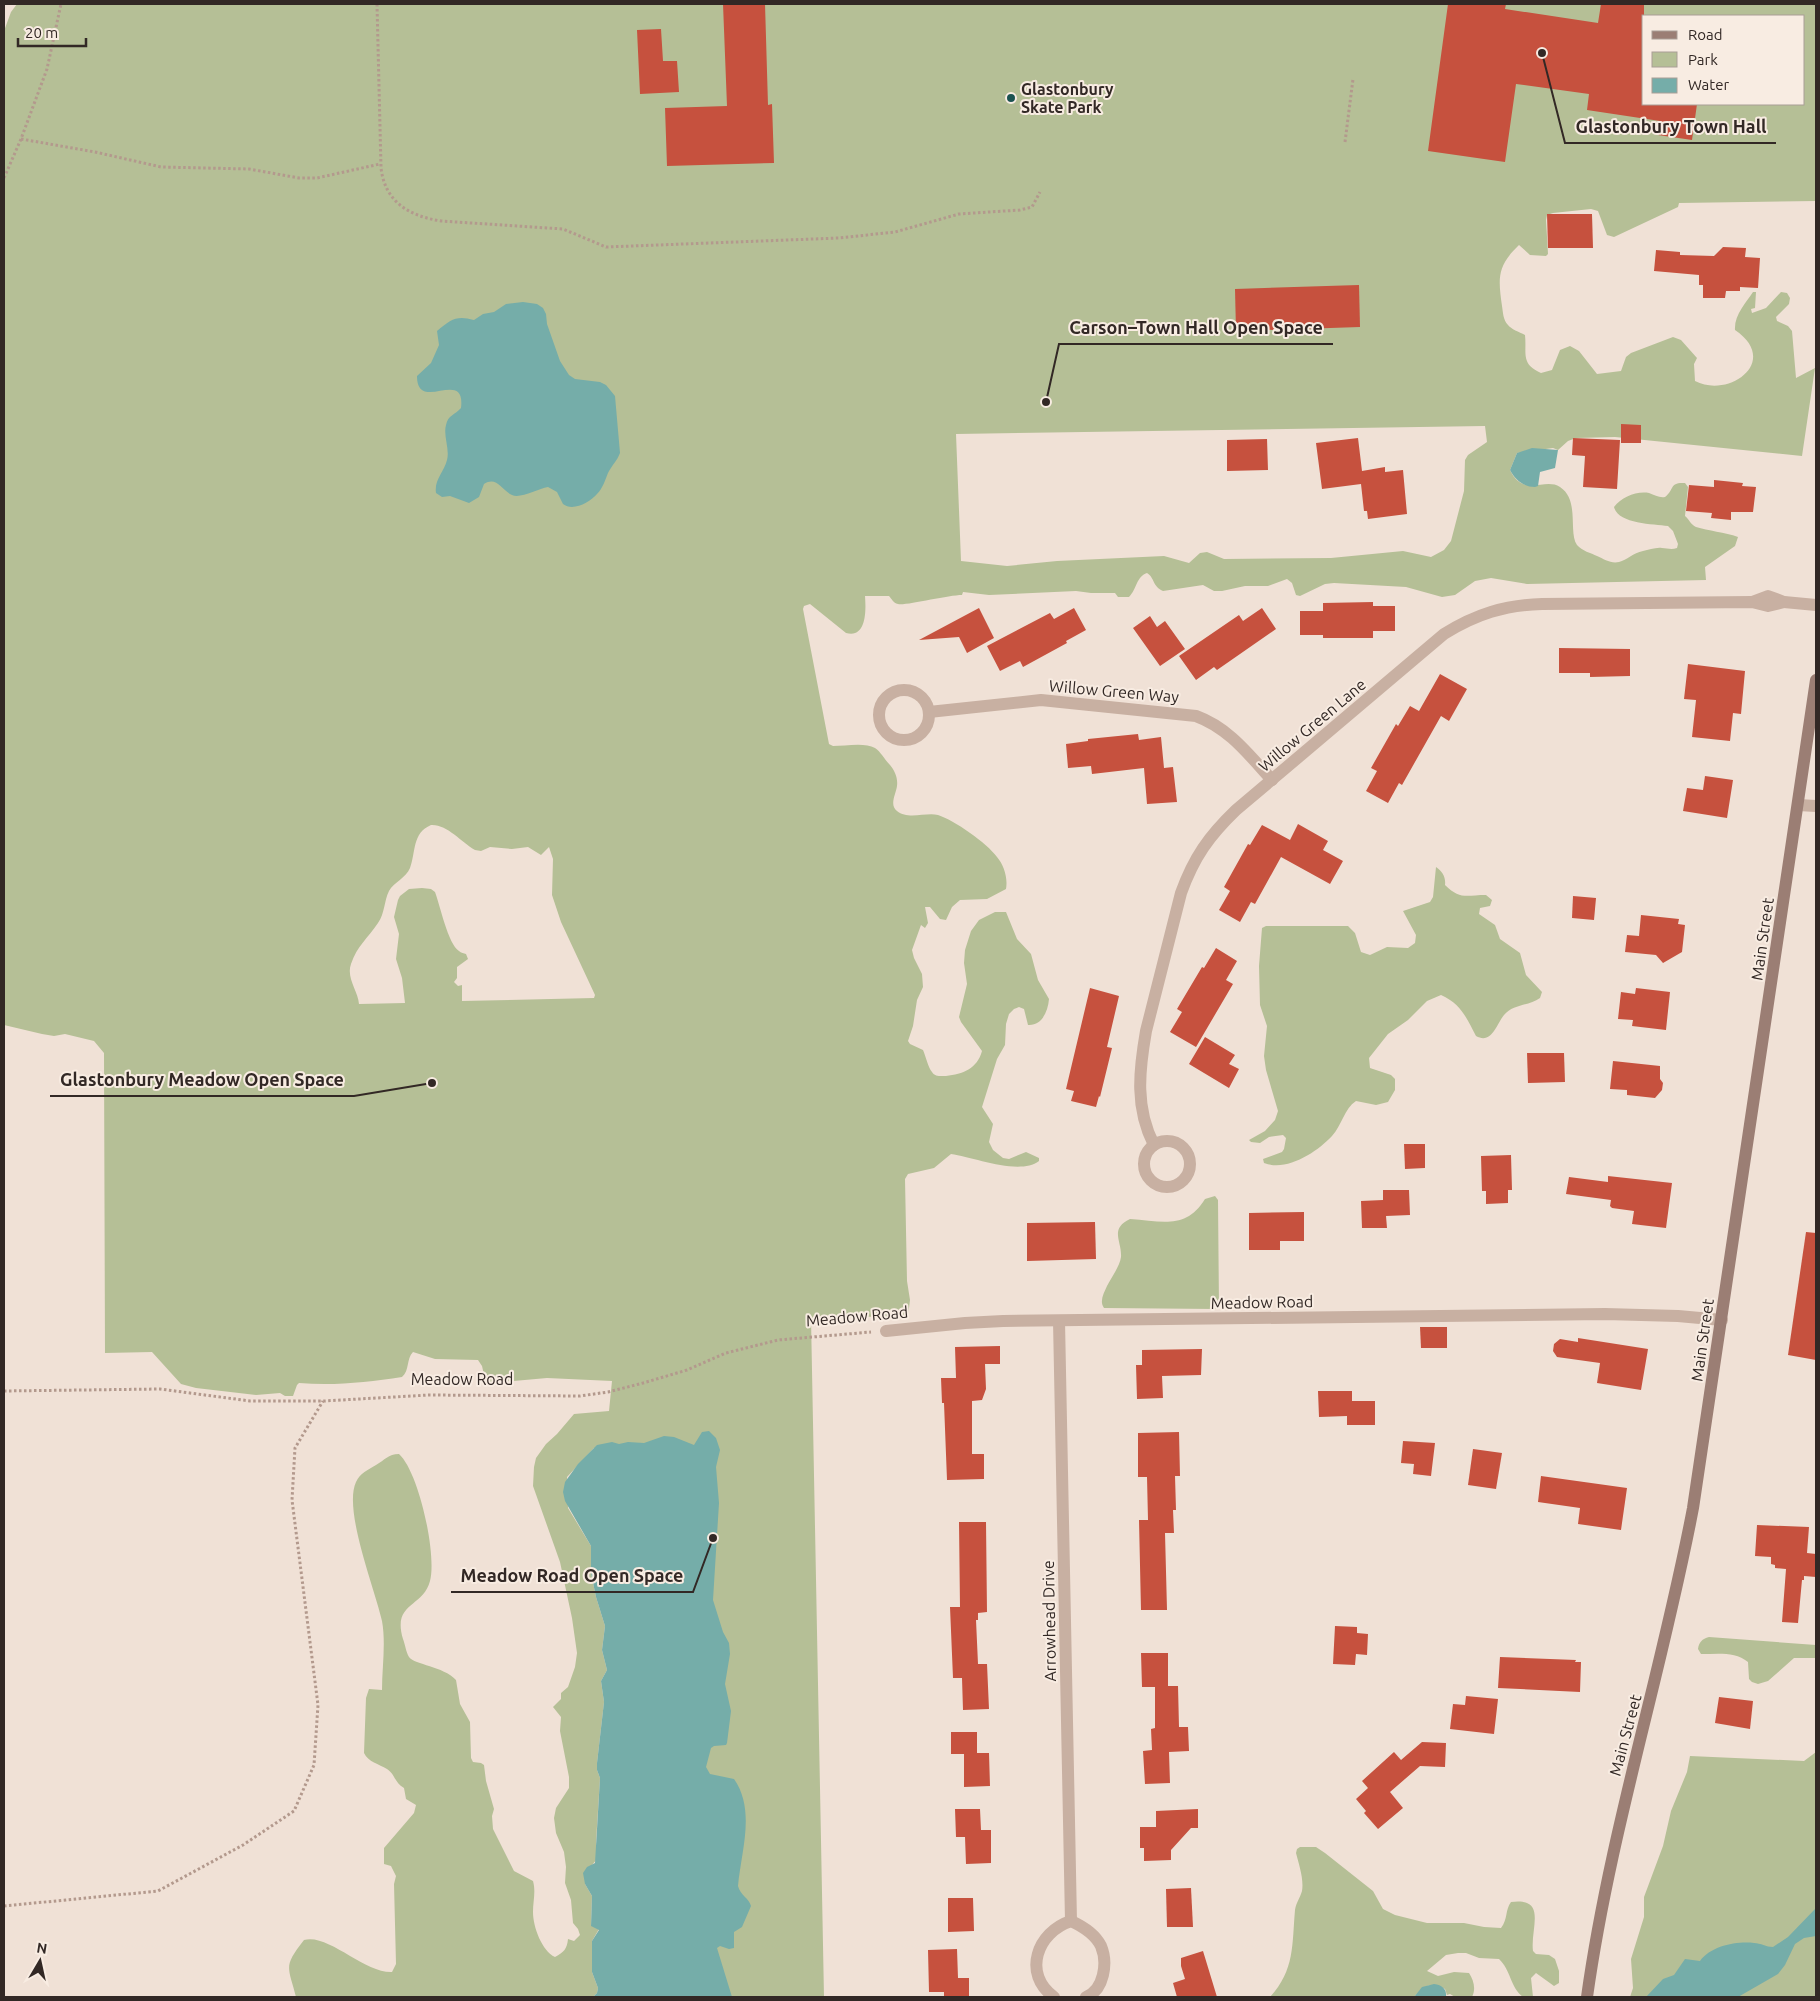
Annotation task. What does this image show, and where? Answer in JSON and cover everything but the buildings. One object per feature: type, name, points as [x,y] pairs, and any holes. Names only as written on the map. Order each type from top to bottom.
[{"type":"main road","name":"Main Street","points":[[1587,1997],[1592,1958],[1616,1838],[1663,1652],[1684,1556],[1700,1468],[1816,680]]},
{"type":"street","name":"Willow Green Lane","points":[[1154,1146],[1143,1119],[1140,1102],[1142,1054],[1146,1031],[1181,893],[1189,872],[1208,838],[1236,810],[1444,634],[1459,624],[1489,611],[1520,605],[1752,602],[1768,606],[1784,602],[1816,605]]},
{"type":"street","name":"Willow Green Way","points":[[929,712],[1041,700],[1196,716],[1209,720],[1232,736],[1272,780]]},
{"type":"street","points":[[1798,805],[1816,806]]},
{"type":"street","name":"Meadow Road","points":[[886,1330],[965,1323],[1605,1314],[1678,1316],[1722,1320]]},
{"type":"street","name":"Arrowhead Drive","points":[[1059,1321],[1071,1921]]},
{"type":"street","points":[[1054,1997],[1041,1984],[1037,1975],[1037,1955],[1046,1936],[1062,1924],[1071,1921],[1088,1931],[1095,1938],[1104,1956],[1102,1979],[1094,1992],[1086,1997]]},
{"type":"path","points":[[4,178],[21,139],[47,69],[61,4]]},
{"type":"path","points":[[377,4],[380,164],[382,179],[390,196],[403,208],[418,216],[441,222],[563,229],[606,247],[839,238],[895,232],[959,214],[1026,209],[1032,207],[1040,192]]},
{"type":"path","points":[[1345,142],[1353,79]]},
{"type":"path","points":[[21,139],[95,152],[161,167],[249,169],[307,178],[316,178],[380,164]]},
{"type":"path","name":"Meadow Road","points":[[4,1392],[160,1389],[250,1401],[430,1395],[580,1396],[608,1392],[687,1370],[726,1353],[778,1340],[886,1330]]},
{"type":"path","points":[[4,1906],[158,1891],[243,1845],[294,1811],[314,1765],[318,1705],[292,1500],[295,1448],[324,1400]]},
{"type":"green space","points":[[17,4],[1816,4],[1816,201],[1679,203],[1678,207],[1614,237],[1607,235],[1598,211],[1591,209],[1553,213],[1547,215],[1546,220],[1548,254],[1546,256],[1530,255],[1519,245],[1506,259],[1501,273],[1500,288],[1504,318],[1509,326],[1525,335],[1527,362],[1534,370],[1541,373],[1552,370],[1560,350],[1570,346],[1579,351],[1597,374],[1621,371],[1626,357],[1631,353],[1673,337],[1681,340],[1697,358],[1694,364],[1695,381],[1708,385],[1722,385],[1735,381],[1745,374],[1752,365],[1753,354],[1748,342],[1735,330],[1735,325],[1738,314],[1753,292],[1756,292],[1755,308],[1751,309],[1752,313],[1766,308],[1781,292],[1787,293],[1790,298],[1789,304],[1776,317],[1777,321],[1788,326],[1792,331],[1796,378],[1815,368],[1802,456],[1615,437],[1576,438],[1568,441],[1558,450],[1553,448],[1517,453],[1510,470],[1521,483],[1528,485],[1548,484],[1560,487],[1570,500],[1573,532],[1577,545],[1587,552],[1613,562],[1622,561],[1639,552],[1652,549],[1677,548],[1678,544],[1673,531],[1668,526],[1645,524],[1629,520],[1617,513],[1614,507],[1625,498],[1639,493],[1649,493],[1665,497],[1674,485],[1685,483],[1688,487],[1685,516],[1693,525],[1738,537],[1735,546],[1705,567],[1706,580],[1527,584],[1491,578],[1475,581],[1455,595],[1442,597],[1406,587],[1334,583],[1325,584],[1300,596],[1296,595],[1292,583],[1287,579],[1268,586],[1245,586],[1222,591],[1214,591],[1203,585],[1163,591],[1157,587],[1147,573],[1141,577],[1129,597],[1118,597],[1115,593],[1076,591],[989,595],[963,592],[962,595],[898,604],[889,596],[865,596],[864,622],[858,632],[853,634],[846,633],[810,604],[804,606],[803,609],[829,744],[833,746],[866,745],[875,748],[896,775],[897,786],[893,806],[897,811],[906,815],[933,814],[953,822],[992,851],[1002,864],[1005,872],[1006,889],[987,899],[960,900],[952,907],[946,920],[940,919],[930,907],[925,907],[928,923],[925,928],[921,925],[912,950],[922,974],[923,987],[917,1000],[913,1026],[908,1041],[910,1044],[923,1050],[928,1065],[933,1074],[936,1075],[958,1074],[969,1070],[977,1062],[982,1051],[959,1017],[967,984],[964,963],[965,950],[971,931],[979,920],[995,912],[1006,912],[1017,939],[1031,954],[1038,980],[1049,999],[1043,1017],[1033,1025],[1028,1025],[1024,1009],[1019,1007],[1009,1014],[1006,1024],[1005,1045],[997,1059],[982,1107],[993,1124],[989,1142],[993,1150],[1003,1158],[1009,1159],[1026,1152],[1039,1158],[1039,1161],[1020,1167],[951,1154],[934,1168],[908,1174],[905,1179],[907,1281],[910,1300],[908,1316],[811,1318],[824,1997],[608,1997],[618,1603],[594,1448],[567,1477],[568,1508],[591,1546],[591,1573],[605,1626],[602,1650],[607,1670],[601,1681],[604,1702],[597,1763],[600,1778],[596,1842],[597,1859],[592,1865],[585,1884],[592,1896],[591,1925],[599,1929],[592,1941],[592,1972],[598,1988],[597,1993],[593,1997],[296,1997],[289,1967],[293,1956],[304,1940],[314,1939],[324,1942],[381,1971],[392,1972],[396,1964],[394,1884],[396,1876],[391,1866],[384,1864],[384,1848],[414,1813],[416,1805],[406,1799],[404,1788],[390,1771],[371,1761],[364,1753],[366,1698],[369,1689],[382,1690],[384,1638],[382,1621],[357,1530],[353,1495],[356,1482],[362,1474],[395,1454],[399,1454],[413,1478],[425,1514],[431,1553],[430,1581],[426,1590],[410,1606],[402,1618],[401,1627],[407,1653],[412,1660],[444,1672],[456,1680],[460,1704],[470,1722],[471,1758],[473,1762],[484,1765],[486,1781],[494,1809],[492,1816],[493,1829],[514,1871],[533,1881],[533,1918],[542,1944],[555,1957],[564,1950],[568,1939],[574,1941],[580,1935],[573,1923],[571,1900],[565,1883],[566,1867],[564,1852],[556,1833],[554,1818],[556,1808],[569,1788],[569,1777],[560,1731],[561,1717],[553,1707],[561,1699],[561,1693],[568,1687],[575,1667],[577,1653],[572,1618],[560,1562],[533,1486],[534,1467],[536,1458],[546,1444],[574,1414],[609,1411],[612,1381],[547,1378],[491,1383],[485,1379],[482,1366],[478,1360],[435,1359],[413,1352],[402,1377],[351,1383],[299,1383],[293,1396],[285,1396],[280,1393],[256,1395],[196,1388],[181,1384],[152,1352],[105,1353],[104,1053],[94,1041],[65,1034],[54,1036],[42,1034],[4,1025],[4,31],[11,12]],"holes":[[[1485,426],[1487,442],[1468,455],[1465,460],[1464,491],[1451,541],[1444,550],[1431,557],[1403,551],[1331,558],[1224,559],[1207,552],[1200,553],[1189,563],[1164,556],[1057,561],[1007,566],[961,561],[956,434]],[[431,825],[443,827],[475,850],[481,851],[490,847],[512,849],[528,847],[541,855],[549,847],[553,859],[552,895],[561,922],[595,995],[594,998],[462,1001],[462,985],[458,986],[454,982],[457,978],[457,967],[468,959],[466,954],[459,951],[451,941],[435,892],[431,889],[422,888],[409,889],[400,896],[394,917],[399,934],[396,959],[402,978],[405,1003],[359,1004],[350,974],[353,958],[380,919],[389,891],[410,868],[418,838],[425,828]]]},
{"type":"green space","points":[[1436,867],[1443,874],[1445,885],[1455,893],[1464,896],[1486,895],[1492,900],[1490,906],[1480,908],[1479,914],[1495,925],[1500,939],[1520,953],[1526,975],[1542,992],[1540,998],[1508,1011],[1493,1032],[1486,1038],[1476,1036],[1462,1012],[1448,999],[1441,995],[1427,1001],[1408,1020],[1388,1034],[1369,1058],[1370,1068],[1391,1075],[1395,1079],[1395,1090],[1388,1102],[1376,1105],[1356,1101],[1349,1108],[1332,1136],[1310,1154],[1292,1163],[1282,1165],[1264,1163],[1263,1159],[1282,1152],[1286,1138],[1283,1135],[1269,1137],[1260,1143],[1249,1140],[1265,1131],[1275,1120],[1278,1111],[1266,1070],[1264,1056],[1267,1026],[1260,1005],[1259,966],[1262,928],[1266,926],[1348,926],[1355,933],[1361,952],[1370,955],[1387,947],[1408,948],[1415,943],[1416,935],[1403,911],[1430,902],[1433,897]]},
{"type":"green space","points":[[1215,1196],[1218,1200],[1219,1308],[1104,1308],[1102,1303],[1103,1294],[1121,1257],[1118,1236],[1120,1227],[1130,1219],[1163,1222],[1181,1219],[1198,1209],[1205,1199]]},
{"type":"green space","points":[[1709,1637],[1816,1645],[1816,1658],[1794,1658],[1768,1681],[1758,1684],[1749,1679],[1748,1662],[1743,1658],[1726,1654],[1701,1654],[1698,1649],[1699,1644]]},
{"type":"green space","points":[[1816,1752],[1816,1997],[1630,1997],[1633,1988],[1631,1959],[1644,1917],[1644,1897],[1663,1846],[1671,1811],[1687,1772],[1690,1756],[1804,1761]]},
{"type":"green space","points":[[1300,1847],[1316,1847],[1325,1853],[1373,1891],[1383,1909],[1395,1915],[1427,1923],[1464,1923],[1501,1928],[1511,1902],[1530,1904],[1535,1916],[1533,1951],[1536,1954],[1549,1955],[1555,1959],[1559,1971],[1559,1983],[1554,1986],[1536,1973],[1531,1978],[1533,1997],[1523,1997],[1515,1988],[1506,1968],[1499,1959],[1479,1958],[1466,1953],[1458,1953],[1446,1955],[1427,1971],[1438,1976],[1454,1972],[1469,1973],[1474,1985],[1472,1997],[1447,1995],[1445,1989],[1431,1985],[1424,1987],[1414,1997],[1270,1997],[1284,1977],[1291,1956],[1295,1910],[1302,1891],[1301,1872],[1296,1853]]},
{"type":"water","points":[[523,302],[537,304],[543,308],[560,361],[569,375],[575,379],[600,382],[606,385],[615,396],[620,453],[599,492],[581,505],[572,507],[563,504],[557,492],[548,487],[515,496],[492,482],[484,484],[479,497],[469,503],[450,496],[442,497],[436,493],[436,484],[448,456],[445,429],[450,417],[461,408],[461,396],[456,391],[449,390],[425,391],[419,387],[417,376],[431,363],[439,345],[437,331],[446,324],[459,318],[474,320],[483,314],[494,312],[506,304]]},
{"type":"water","points":[[1532,448],[1558,450],[1555,468],[1540,472],[1538,486],[1535,487],[1527,486],[1520,482],[1510,470],[1517,453]]},
{"type":"water","points":[[709,1431],[716,1438],[720,1450],[716,1467],[719,1503],[713,1600],[723,1632],[729,1643],[730,1654],[725,1684],[731,1711],[727,1743],[726,1745],[711,1748],[706,1767],[710,1774],[734,1779],[741,1791],[746,1818],[738,1886],[751,1906],[742,1927],[734,1932],[734,1948],[729,1949],[720,1946],[717,1948],[732,1997],[593,1997],[597,1993],[598,1988],[592,1972],[592,1941],[599,1930],[591,1926],[592,1896],[585,1884],[583,1873],[587,1867],[595,1863],[600,1778],[597,1763],[604,1702],[601,1681],[607,1670],[602,1650],[605,1626],[591,1573],[591,1546],[565,1501],[563,1492],[565,1482],[578,1464],[597,1445],[612,1442],[619,1444],[628,1442],[644,1443],[664,1436],[674,1437],[694,1445],[702,1432]]},
{"type":"water","points":[[1816,1908],[1816,1936],[1804,1938],[1795,1944],[1785,1965],[1778,1974],[1738,1997],[1646,1997],[1663,1979],[1674,1975],[1685,1959],[1700,1961],[1717,1948],[1732,1944],[1757,1943],[1773,1947],[1788,1937]]},
{"type":"water","points":[[1434,1984],[1443,1988],[1446,1992],[1446,1997],[1414,1997],[1422,1987]]},
{"type":"place","name":"Glastonbury Town Hall","points":[[1542,53]]},
{"type":"place","name":"Glastonbury Skate Park","points":[[1011,98]]},
{"type":"place","name":"Carson–Town Hall Open Space","points":[[1046,402]]},
{"type":"place","name":"Glastonbury Meadow Open Space","points":[[432,1083]]},
{"type":"place","name":"Meadow Road Open Space","points":[[713,1538]]}]
